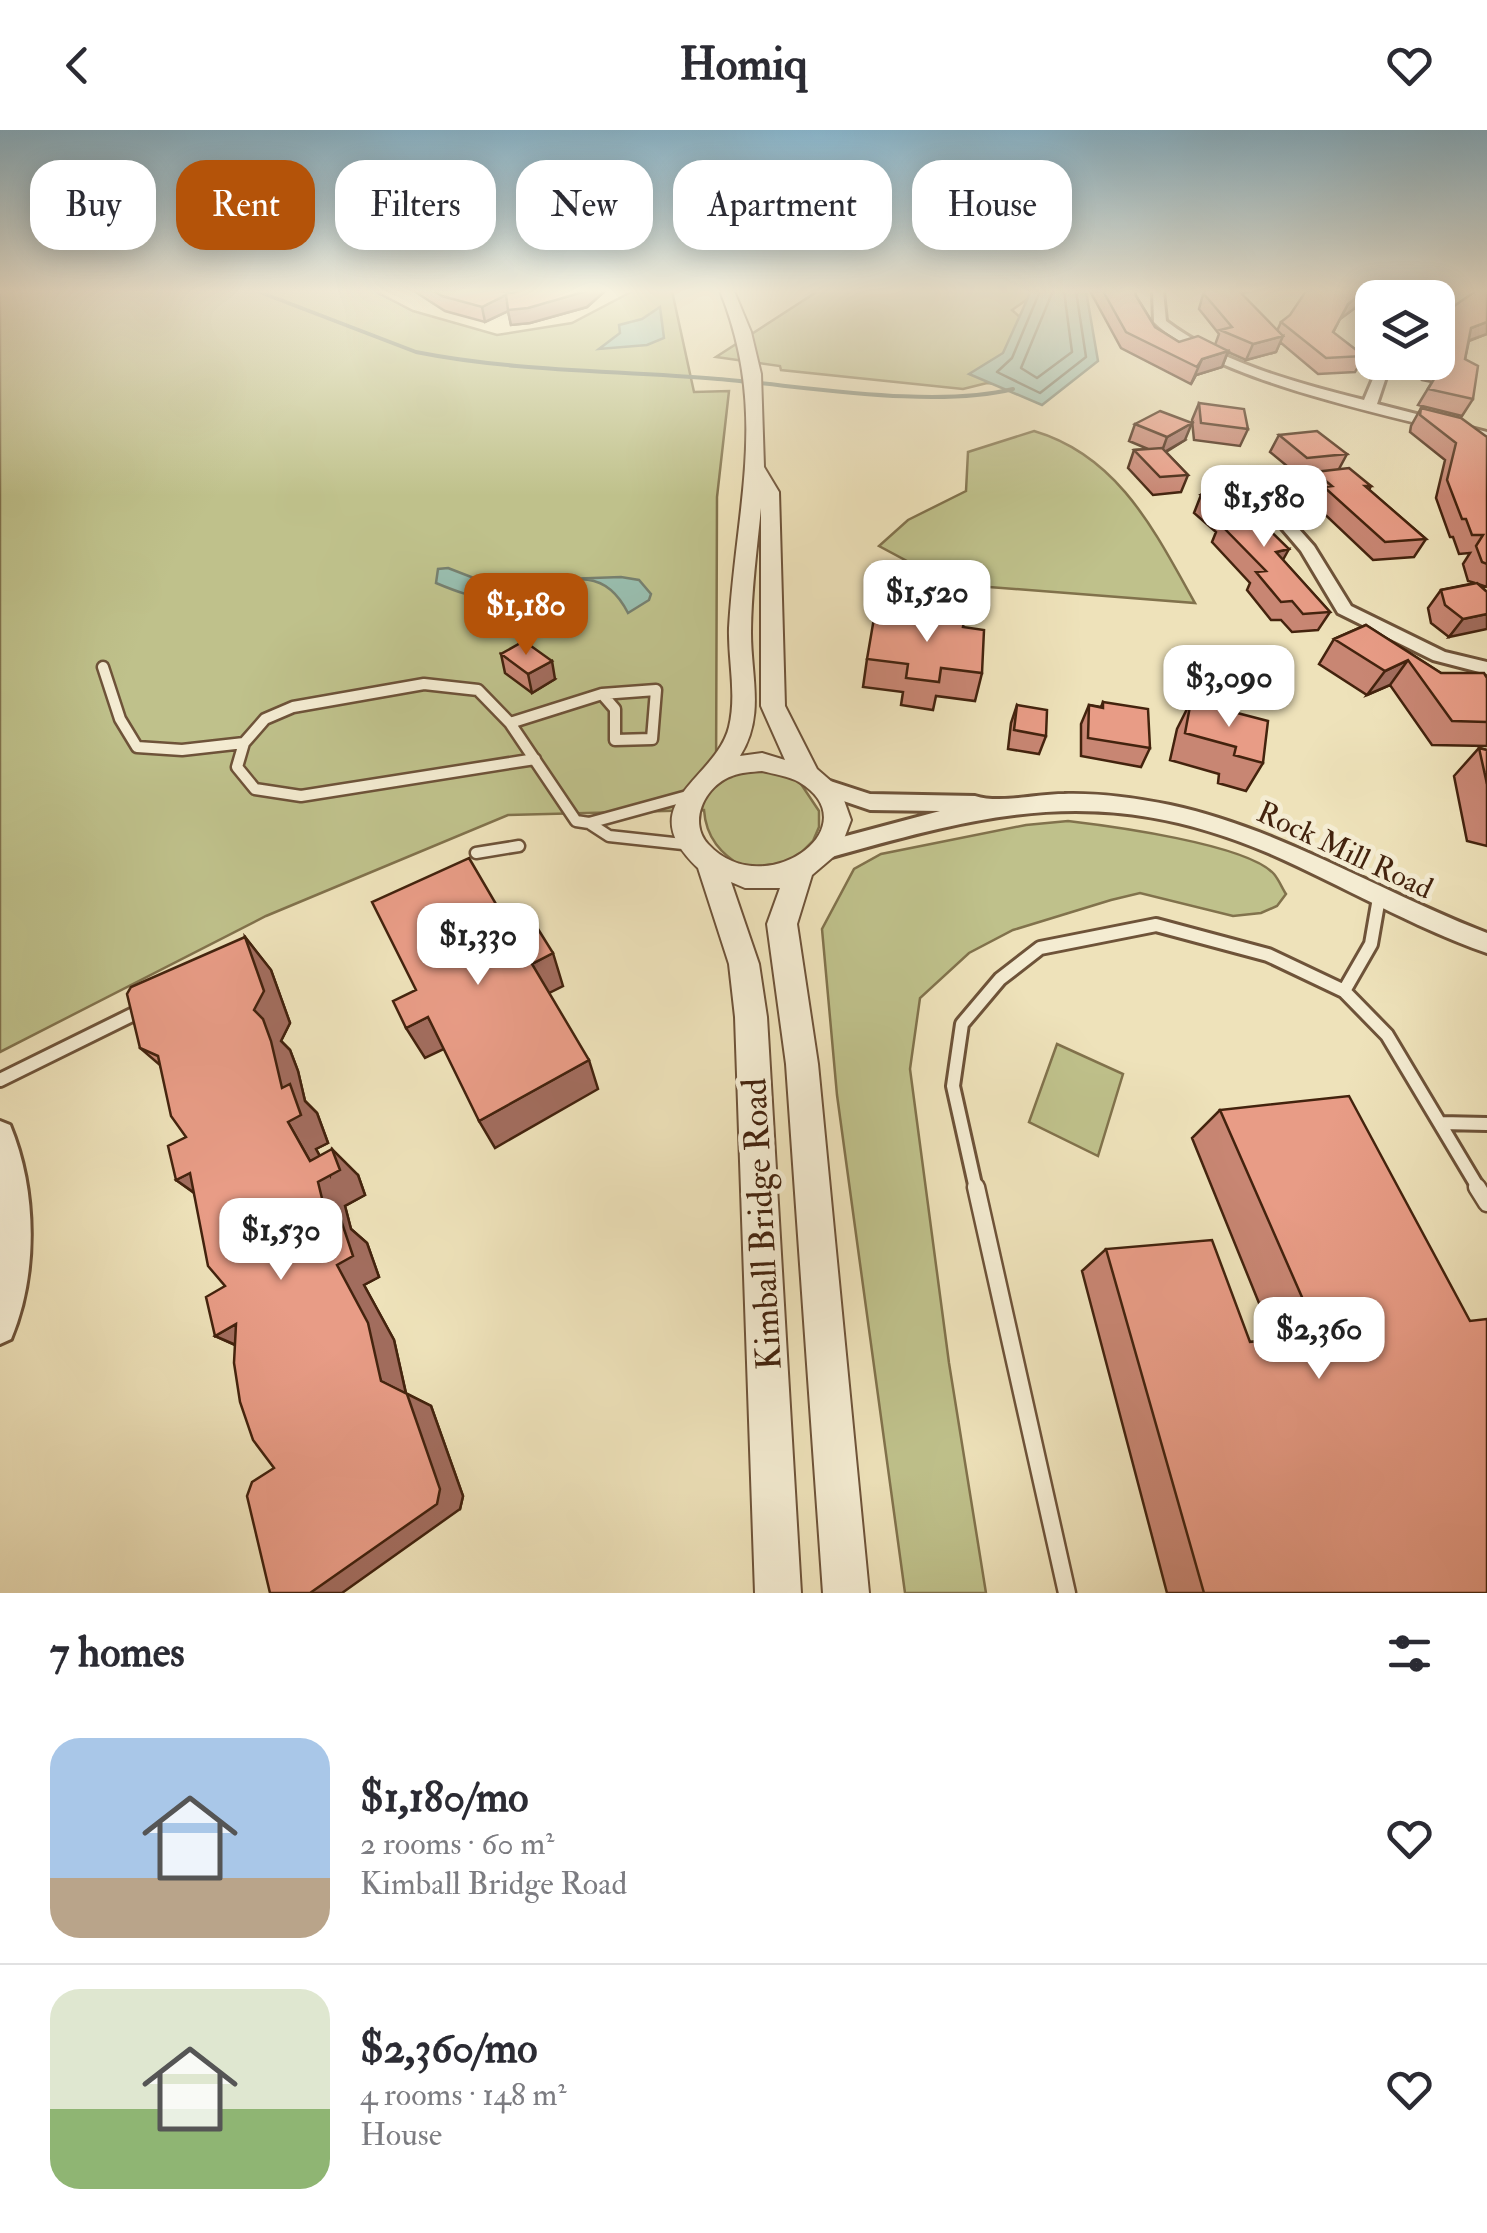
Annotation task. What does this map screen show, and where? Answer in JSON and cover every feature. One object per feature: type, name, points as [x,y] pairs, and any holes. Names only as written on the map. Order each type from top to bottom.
[{"type":"street","points":[[750,359],[758,467],[743,581],[740,635],[744,708],[740,735],[717,772],[693,794],[684,820],[702,853],[748,876],[775,877],[814,860],[839,822],[835,803],[815,780],[773,706],[770,492],[758,467]]},
{"type":"street","points":[[1226,359],[1370,406],[1487,436]]},
{"type":"street","points":[[1370,406],[1370,394],[1378,380]]},
{"type":"street","points":[[1234,475],[1260,494],[1308,549],[1344,609],[1439,656],[1487,668]]},
{"type":"street","points":[[717,772],[762,762],[815,780]]},
{"type":"street","name":"Rock Mill Road","points":[[815,780],[870,802],[998,806],[1082,803],[1194,821],[1272,846],[1379,898],[1487,943]]},
{"type":"street","name":"Rock Mill Road","points":[[814,860],[998,806]]},
{"type":"street","name":"Kimball Bridge Road","points":[[702,853],[744,964],[751,1017],[778,1593]]},
{"type":"street","name":"Kimball Bridge Road","points":[[814,860],[782,924],[802,1064],[846,1593]]},
{"type":"street","points":[[0,1135],[11,1172],[17,1226],[9,1300],[0,1328]]},
{"type":"lane","points":[[103,667],[120,719],[138,747],[182,750],[244,743]]},
{"type":"lane","points":[[535,760],[301,796],[254,789],[237,767],[244,743],[265,719],[293,708],[424,684],[478,690],[510,722],[576,822],[589,823],[693,794]]},
{"type":"lane","points":[[510,722],[602,694],[656,690],[652,739],[615,740],[615,709],[602,694]]},
{"type":"lane","points":[[589,823],[610,836],[702,853]]},
{"type":"lane","points":[[476,853],[519,846]]},
{"type":"lane","points":[[1344,991],[1371,944],[1379,898]]},
{"type":"lane","points":[[1066,1593],[953,1086],[962,1024],[1000,979],[1040,948],[1156,926],[1268,956],[1344,991],[1388,1035],[1487,1203]]},
{"type":"lane","points":[[0,1080],[163,1000]]},
{"type":"lane","points":[[1441,1123],[1487,1124]]},
{"type":"green space","points":[[0,359],[687,359],[694,392],[729,391],[717,497],[716,786],[753,769],[795,775],[819,811],[819,827],[813,841],[792,862],[744,868],[716,844],[704,810],[508,815],[266,916],[0,1052]]},
{"type":"green space","points":[[732,359],[1027,359],[1007,385],[987,383],[963,389],[781,370],[780,366]]},
{"type":"green space","points":[[1034,431],[1089,458],[1112,478],[1149,524],[1195,603],[950,584],[879,546],[908,520],[966,491],[968,452]]},
{"type":"green space","points":[[1068,821],[1177,838],[1236,854],[1274,874],[1286,894],[1277,906],[1261,913],[1233,916],[1140,893],[1111,900],[1013,930],[969,953],[920,998],[910,1069],[949,1363],[986,1593],[905,1593],[837,1095],[822,929],[854,869],[881,854],[1026,825]]},
{"type":"green space","points":[[1057,1044],[1123,1074],[1098,1156],[1029,1122]]},
{"type":"water","points":[[993,359],[1098,361],[1042,405],[969,374]]},
{"type":"water","points":[[448,568],[484,582],[621,577],[639,580],[651,594],[649,600],[628,613],[615,594],[600,583],[584,579],[514,596],[480,597],[436,583],[438,569]]},
{"type":"building","points":[[1181,359],[1202,359],[1197,367]]},
{"type":"building","points":[[1455,359],[1478,366],[1473,399],[1428,389],[1433,380],[1455,380]]},
{"type":"building","points":[[1199,403],[1244,409],[1248,429],[1201,423]]},
{"type":"building","points":[[1421,408],[1461,418],[1487,437],[1487,564],[1482,562],[1476,546],[1483,535],[1472,535],[1447,480],[1456,443],[1420,415]]},
{"type":"building","points":[[1160,411],[1192,423],[1167,437],[1135,424]]},
{"type":"building","points":[[1317,431],[1347,454],[1307,458],[1279,435]]},
{"type":"building","points":[[1162,448],[1188,475],[1160,477],[1134,450]]},
{"type":"building","points":[[1349,468],[1426,539],[1385,542],[1324,487],[1332,486],[1315,472]]},
{"type":"building","points":[[1234,489],[1264,513],[1254,515],[1289,549],[1276,552],[1330,612],[1303,614],[1292,601],[1281,602],[1256,572],[1266,571],[1220,524],[1234,522],[1201,495]]},
{"type":"building","points":[[1477,583],[1487,592],[1487,614],[1463,619],[1445,605],[1441,590]]},
{"type":"building","points":[[893,613],[964,621],[963,627],[984,630],[982,673],[941,668],[939,682],[906,678],[908,664],[867,659],[874,618],[892,620]]},
{"type":"building","points":[[1366,625],[1441,673],[1484,673],[1487,722],[1452,721],[1408,660],[1385,671],[1334,639]]},
{"type":"building","points":[[524,641],[552,661],[528,674],[501,654]]},
{"type":"building","points":[[1191,701],[1268,721],[1263,763],[1234,755],[1236,747],[1185,733]]},
{"type":"building","points":[[1103,702],[1148,709],[1150,748],[1088,738],[1089,705],[1103,708]]},
{"type":"building","points":[[1017,705],[1047,710],[1046,736],[1014,730]]},
{"type":"building","points":[[1479,748],[1487,750],[1487,784]]},
{"type":"building","points":[[469,858],[517,940],[538,929],[553,953],[532,964],[589,1060],[479,1121],[428,1017],[406,1028],[393,1001],[416,990],[372,902]]},
{"type":"building","points":[[245,937],[264,991],[254,1010],[263,1019],[271,1041],[282,1088],[290,1084],[301,1115],[288,1122],[310,1161],[332,1149],[340,1170],[318,1182],[329,1227],[341,1220],[353,1256],[337,1265],[368,1323],[381,1381],[407,1394],[440,1489],[437,1504],[310,1593],[270,1593],[247,1496],[252,1482],[274,1468],[253,1440],[240,1402],[234,1363],[236,1324],[215,1336],[206,1297],[225,1286],[208,1266],[190,1173],[176,1180],[168,1146],[186,1137],[171,1116],[158,1056],[140,1048],[127,994],[131,987]]},
{"type":"building","points":[[1349,1096],[1470,1321],[1487,1319],[1487,1593],[1204,1593],[1106,1249],[1212,1240],[1250,1342],[1319,1336],[1220,1110]]},
{"type":"waterway","points":[[457,359],[907,396],[981,395],[1013,389]]}]
